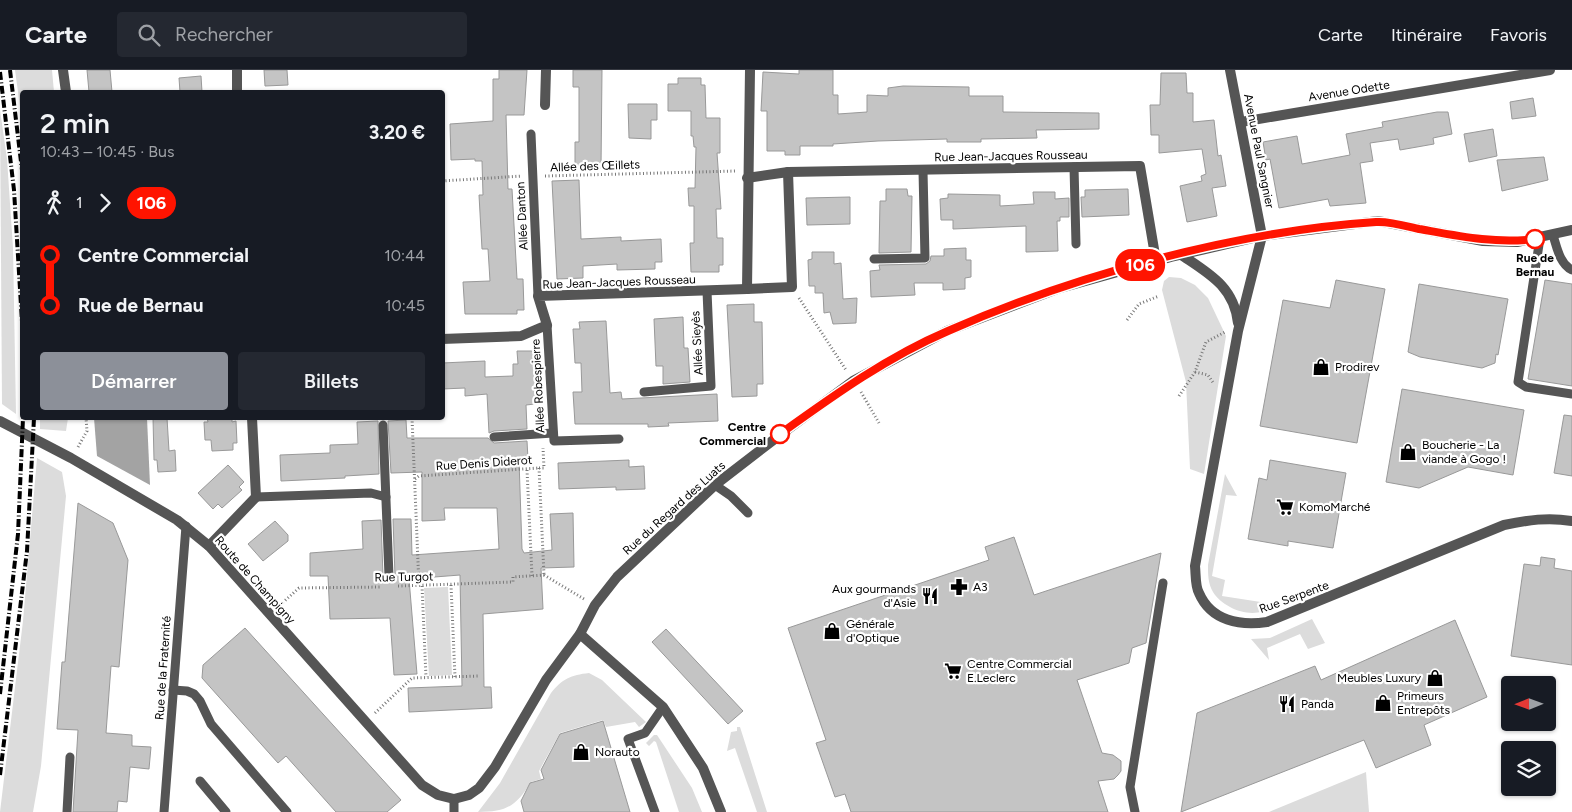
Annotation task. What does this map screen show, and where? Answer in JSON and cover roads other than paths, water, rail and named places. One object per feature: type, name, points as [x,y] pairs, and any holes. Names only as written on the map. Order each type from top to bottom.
[{"type":"street","points":[[63,70],[66,90]]},
{"type":"street","points":[[237,70],[237,90]]},
{"type":"street","points":[[545,105],[546,70]]},
{"type":"street","points":[[746,289],[750,70]]},
{"type":"street","name":"Avenue Paul Sangnier","points":[[1230,70],[1262,236]]},
{"type":"street","name":"Avenue Odette","points":[[1241,122],[1550,70]]},
{"type":"street","name":"Rue Jean-Jacques Rousseau","points":[[747,178],[788,172],[1140,166],[1156,261]]},
{"type":"street","name":"Rue Jean-Jacques Rousseau","points":[[547,325],[538,296],[792,287],[788,172]]},
{"type":"street","name":"Rue du Regard des Luats","points":[[454,799],[469,795],[486,782],[546,680],[580,634],[595,605],[617,577],[715,485],[854,381],[947,331],[1057,289],[1180,254],[1262,236],[1378,221],[1483,241],[1517,242],[1572,230]]},
{"type":"street","name":"Rue Serpente","points":[[1262,236],[1238,331],[1196,566],[1198,592],[1207,608],[1223,619],[1249,625],[1267,622],[1504,525],[1530,519],[1554,518],[1572,521]]},
{"type":"street","name":"Rue Serpente","points":[[1180,254],[1221,282],[1236,310],[1238,331]]},
{"type":"street","points":[[445,339],[521,336],[547,325]]},
{"type":"street","points":[[209,546],[256,497],[252,420]]},
{"type":"street","name":"Route de Champigny","points":[[0,421],[71,458],[186,526],[209,546],[422,785],[438,795],[454,799]]},
{"type":"street","points":[[580,634],[663,707],[704,768],[721,812]]},
{"type":"lane","name":"Allée Danton","points":[[531,134],[538,296]]},
{"type":"lane","points":[[1074,167],[1076,244]]},
{"type":"lane","points":[[874,259],[925,258],[924,171]]},
{"type":"lane","points":[[1554,235],[1562,260],[1566,267],[1572,270]]},
{"type":"lane","points":[[1540,238],[1518,382],[1526,386],[1572,394]]},
{"type":"lane","name":"Allée Sieyès","points":[[644,392],[711,386],[707,291]]},
{"type":"lane","name":"Allée Robespierre","points":[[547,325],[554,442],[619,439]]},
{"type":"lane","points":[[383,425],[389,576]]},
{"type":"lane","points":[[494,437],[553,433]]},
{"type":"lane","points":[[715,485],[731,496],[748,514]]},
{"type":"lane","points":[[256,497],[372,493],[386,497]]},
{"type":"lane","name":"Rue de la Fraternité","points":[[164,812],[186,526]]},
{"type":"lane","points":[[1135,812],[1130,787],[1163,583]]},
{"type":"lane","points":[[173,690],[187,691],[194,694],[200,701],[211,724],[288,812]]},
{"type":"lane","points":[[655,812],[628,739],[645,733],[663,707]]},
{"type":"lane","points":[[67,812],[70,757]]},
{"type":"lane","points":[[200,781],[226,812]]},
{"type":"lane","points":[[454,799],[454,812]]},
{"type":"railway","points":[[10,70],[20,153]]},
{"type":"railway","points":[[0,72],[14,190],[20,289]]},
{"type":"railway","points":[[0,694],[18,534],[23,420]]},
{"type":"railway","points":[[0,775],[27,551],[34,420]]},
{"type":"place","name":"Rue de Bernau","points":[[1535,239]]},
{"type":"place","name":"Prodirev","points":[[1321,367]]},
{"type":"place","name":"Centre Commercial","points":[[780,434]]},
{"type":"place","name":"Boucherie - La viande à Gogo !","points":[[1408,452]]},
{"type":"place","name":"KomoMarché","points":[[1285,507]]},
{"type":"place","name":"A3","points":[[959,587]]},
{"type":"place","name":"Aux gourmands d'Asie","points":[[930,596]]},
{"type":"place","name":"Générale d'Optique","points":[[832,631]]},
{"type":"place","name":"Centre Commercial E.Leclerc","points":[[953,671]]},
{"type":"place","name":"Meubles Luxury","points":[[1435,678]]},
{"type":"place","name":"Primeurs Entrepôts","points":[[1383,703]]},
{"type":"place","name":"Panda","points":[[1287,704]]},
{"type":"place","name":"Norauto","points":[[581,752]]}]
